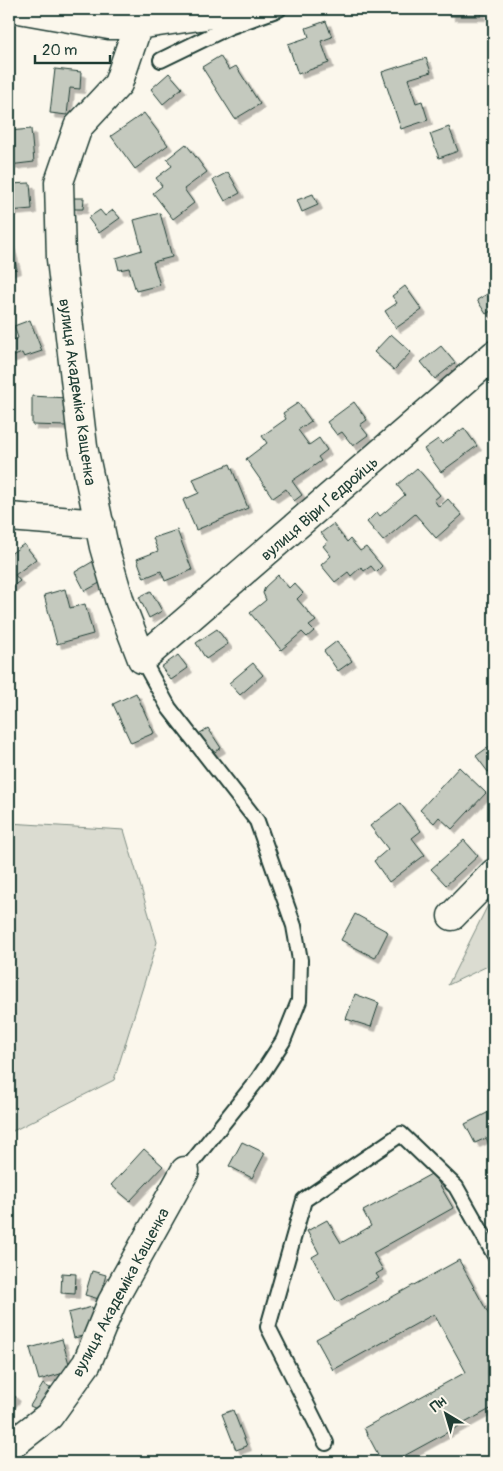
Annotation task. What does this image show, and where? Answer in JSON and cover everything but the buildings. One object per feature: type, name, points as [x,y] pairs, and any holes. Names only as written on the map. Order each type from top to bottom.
[{"type":"street","points":[[19,9],[109,26],[138,25],[247,9]]},
{"type":"street","name":"вулиця Академіка Кащенка","points":[[138,25],[118,84],[78,128],[59,182],[60,260],[83,447],[120,602],[142,659]]},
{"type":"street","name":"вулиця Віри Ґедройць","points":[[142,659],[494,355]]},
{"type":"street","points":[[9,517],[100,524]]},
{"type":"street","points":[[452,916],[494,873]]},
{"type":"street","name":"вулиця Академіка Кащенка","points":[[9,1447],[48,1416],[87,1363],[112,1302],[185,1171]]},
{"type":"lane","points":[[161,60],[229,27],[279,9]]},
{"type":"lane","name":"вулиця Академіка Кащенка","points":[[142,659],[169,708],[257,821],[294,926],[300,960],[299,1001],[283,1041],[259,1078],[185,1171]]},
{"type":"lane","points":[[326,1443],[268,1327],[304,1200],[402,1134],[456,1187],[494,1254]]},
{"type":"shaded area","points":[[9,823],[124,830],[157,942],[114,1080],[9,1133]]},
{"type":"shaded area","points":[[493,895],[494,963],[448,985]]}]
